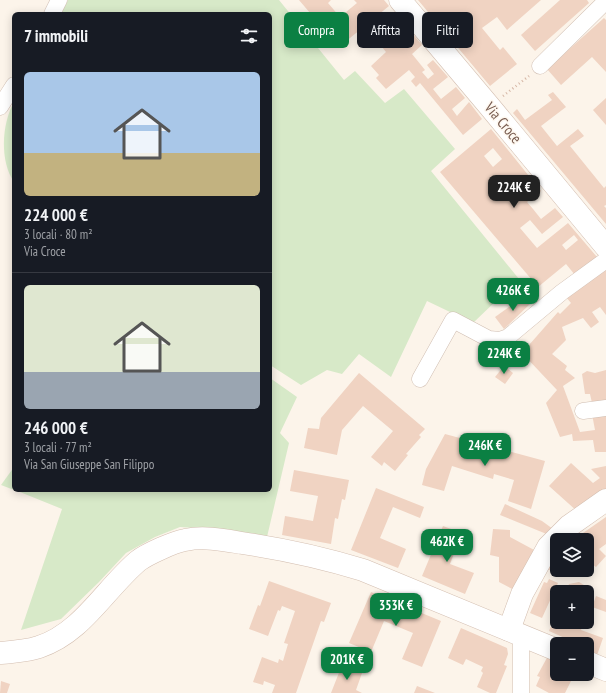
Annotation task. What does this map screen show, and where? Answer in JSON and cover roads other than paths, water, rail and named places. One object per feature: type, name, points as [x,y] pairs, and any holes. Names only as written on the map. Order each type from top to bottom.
[{"type":"street","points":[[53,12],[59,0]]},
{"type":"street","name":"Via Croce","points":[[400,0],[606,247]]},
{"type":"street","points":[[540,66],[606,1]]},
{"type":"street","points":[[0,107],[12,88]]},
{"type":"street","points":[[420,379],[453,320],[489,338],[500,340],[508,337],[562,292],[606,260]]},
{"type":"street","points":[[583,411],[606,408]]},
{"type":"street","points":[[521,693],[515,632],[522,594],[548,547],[569,526],[606,500]]},
{"type":"street","points":[[0,653],[39,647],[60,637],[81,621],[140,560],[161,549],[185,540],[213,539],[277,548],[339,562],[363,570],[550,647]]},
{"type":"street","points":[[594,665],[606,670]]}]
